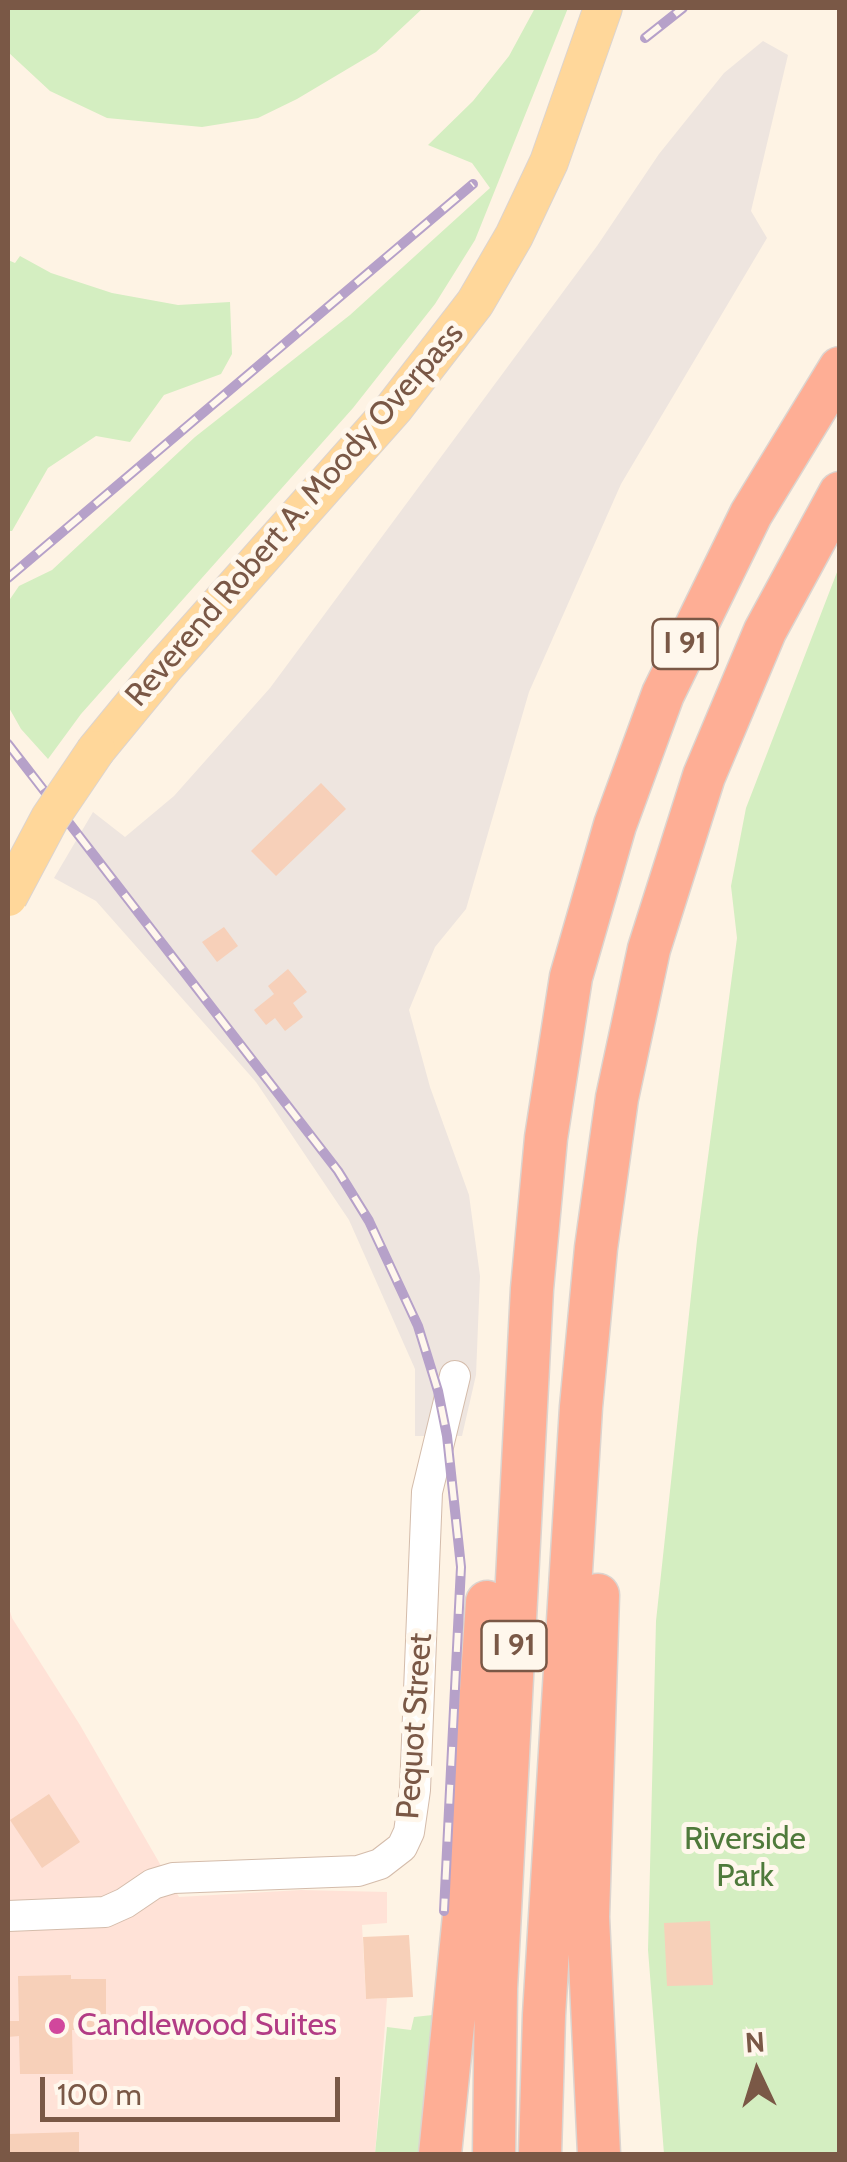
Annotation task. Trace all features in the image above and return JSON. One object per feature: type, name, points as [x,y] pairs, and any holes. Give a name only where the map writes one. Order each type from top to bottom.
[{"type":"highway","name":"I 91","points":[[494,2154],[501,1888],[532,1290],[546,1138],[561,1031],[580,942],[650,726],[686,642],[743,528],[840,368]]},
{"type":"highway","name":"I 91","points":[[540,2154],[580,1408],[596,1248],[617,1098],[631,1022],[665,892],[697,793],[730,708],[792,577],[840,493]]},
{"type":"highway","points":[[440,2154],[470,1856],[512,1248],[521,1203],[546,1138]]},
{"type":"highway","points":[[580,1408],[593,1473],[598,1539],[588,1940],[599,2154]]},
{"type":"highway","points":[[593,1829],[626,2154]]},
{"type":"main road","name":"Reverend Robert A. Moody Overpass","points":[[8,897],[50,818],[96,750],[165,666],[306,512],[405,395],[475,303],[514,236],[549,162],[603,8]]},
{"type":"street","name":"Pequot Street","points":[[8,1916],[105,1912],[126,1904],[153,1884],[173,1878],[358,1871],[380,1864],[402,1848],[410,1832],[415,1790],[427,1498],[456,1376]]},
{"type":"shaded area","points":[[763,41],[788,55],[751,211],[767,238],[621,484],[529,692],[466,909],[435,947],[409,1010],[430,1087],[469,1195],[480,1276],[476,1375],[462,1436],[415,1436],[415,1369],[349,1220],[256,1082],[96,901],[54,878],[93,812],[125,837],[174,796],[270,688],[597,246],[659,154],[724,73]]},
{"type":"shaded area","points":[[8,1605],[12,1618],[80,1725],[179,1897],[301,1890],[387,1892],[387,1923],[362,1925],[366,1999],[387,1998],[375,2154],[8,2154]]},
{"type":"green space","points":[[8,8],[423,8],[376,52],[297,99],[258,118],[202,127],[107,118],[50,91],[8,52]]},
{"type":"green space","points":[[535,8],[568,8],[475,240],[435,304],[353,408],[81,714],[48,759],[21,729],[8,706],[8,602],[19,586],[52,570],[195,437],[350,315],[490,188],[472,163],[428,145],[473,101],[509,56]]},
{"type":"green space","points":[[20,256],[51,273],[112,293],[178,305],[230,302],[232,354],[221,374],[164,395],[130,442],[96,436],[48,468],[12,531],[8,531],[8,260],[15,263]]},
{"type":"green space","name":"Riverside Park","points":[[839,567],[839,2154],[664,2154],[648,1950],[656,1621],[697,1240],[737,938],[731,886],[746,808]]},
{"type":"green space","points":[[442,2014],[428,2154],[375,2154],[387,2027],[411,2030],[414,2017]]},
{"type":"building","points":[[321,783],[346,809],[276,876],[251,851]]},
{"type":"building","points":[[224,927],[238,946],[217,962],[202,942]]},
{"type":"building","points":[[288,969],[307,992],[293,1003],[303,1017],[285,1031],[275,1018],[266,1025],[254,1010],[274,994],[268,986]]},
{"type":"building","points":[[49,1794],[80,1842],[42,1868],[10,1820]]},
{"type":"building","points":[[710,1921],[713,1985],[667,1986],[664,1923]]},
{"type":"building","points":[[409,1935],[413,1997],[366,1999],[363,1937]]},
{"type":"building","name":"Candlewood Suites","points":[[71,1975],[71,1979],[106,1979],[106,2030],[72,2030],[73,2074],[20,2074],[19,2036],[8,2037],[8,2021],[19,2021],[18,1976]]},
{"type":"building","points":[[79,2132],[79,2154],[8,2154],[8,2134]]},
{"type":"railway","points":[[645,38],[683,8]]},
{"type":"railway","points":[[8,578],[473,184]]},
{"type":"railway","points":[[8,744],[338,1171],[369,1221],[418,1326],[447,1436],[461,1567],[444,1911]]},
{"type":"place","name":"Candlewood Suites","points":[[57,2026]]}]
